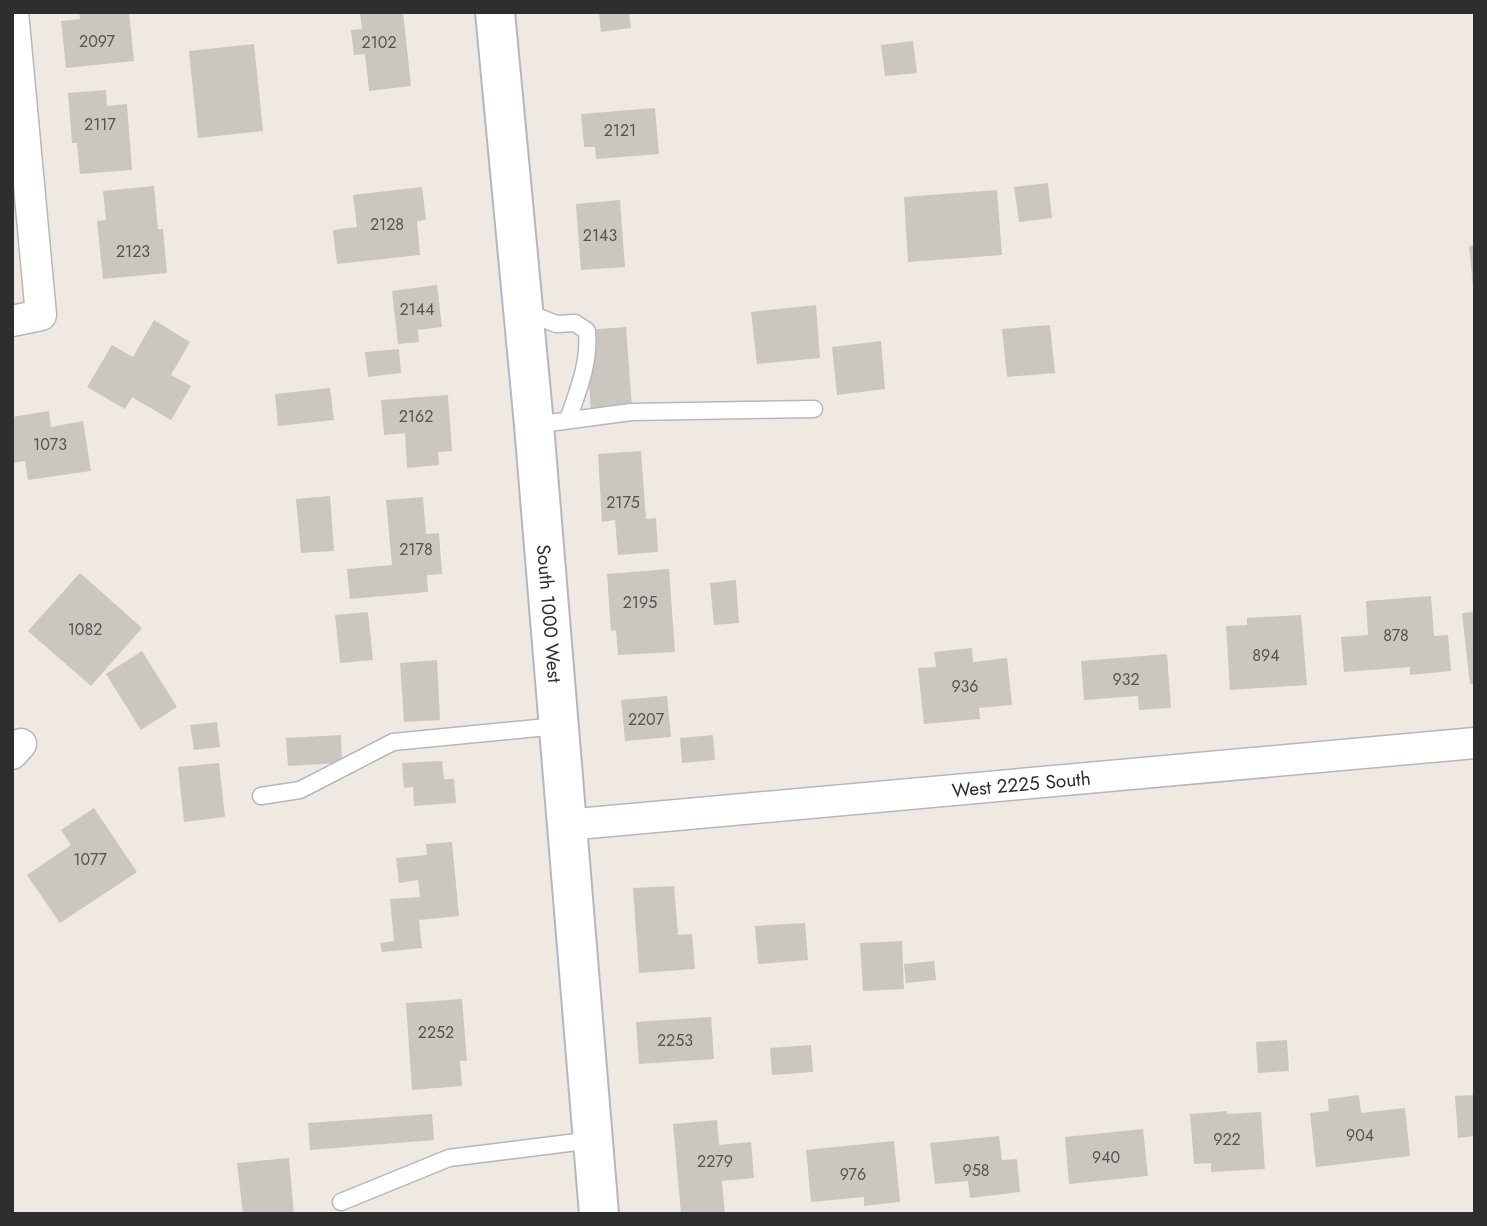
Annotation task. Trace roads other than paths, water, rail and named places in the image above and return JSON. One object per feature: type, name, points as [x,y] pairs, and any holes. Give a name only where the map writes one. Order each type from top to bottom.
[{"type":"main road","name":"South 1000 West","points":[[495,12],[522,310],[551,423],[558,726],[599,1214]]},
{"type":"street","points":[[12,321],[41,315],[13,12]]},
{"type":"street","name":"West 2225 South","points":[[566,825],[1475,743]]},
{"type":"lane","points":[[522,310],[556,324],[575,323],[587,331],[589,350],[586,369],[551,423]]},
{"type":"lane","points":[[551,423],[631,412],[814,409]]},
{"type":"lane","points":[[261,796],[300,790],[393,742],[558,726]]},
{"type":"lane","points":[[341,1202],[449,1158],[593,1140]]}]
